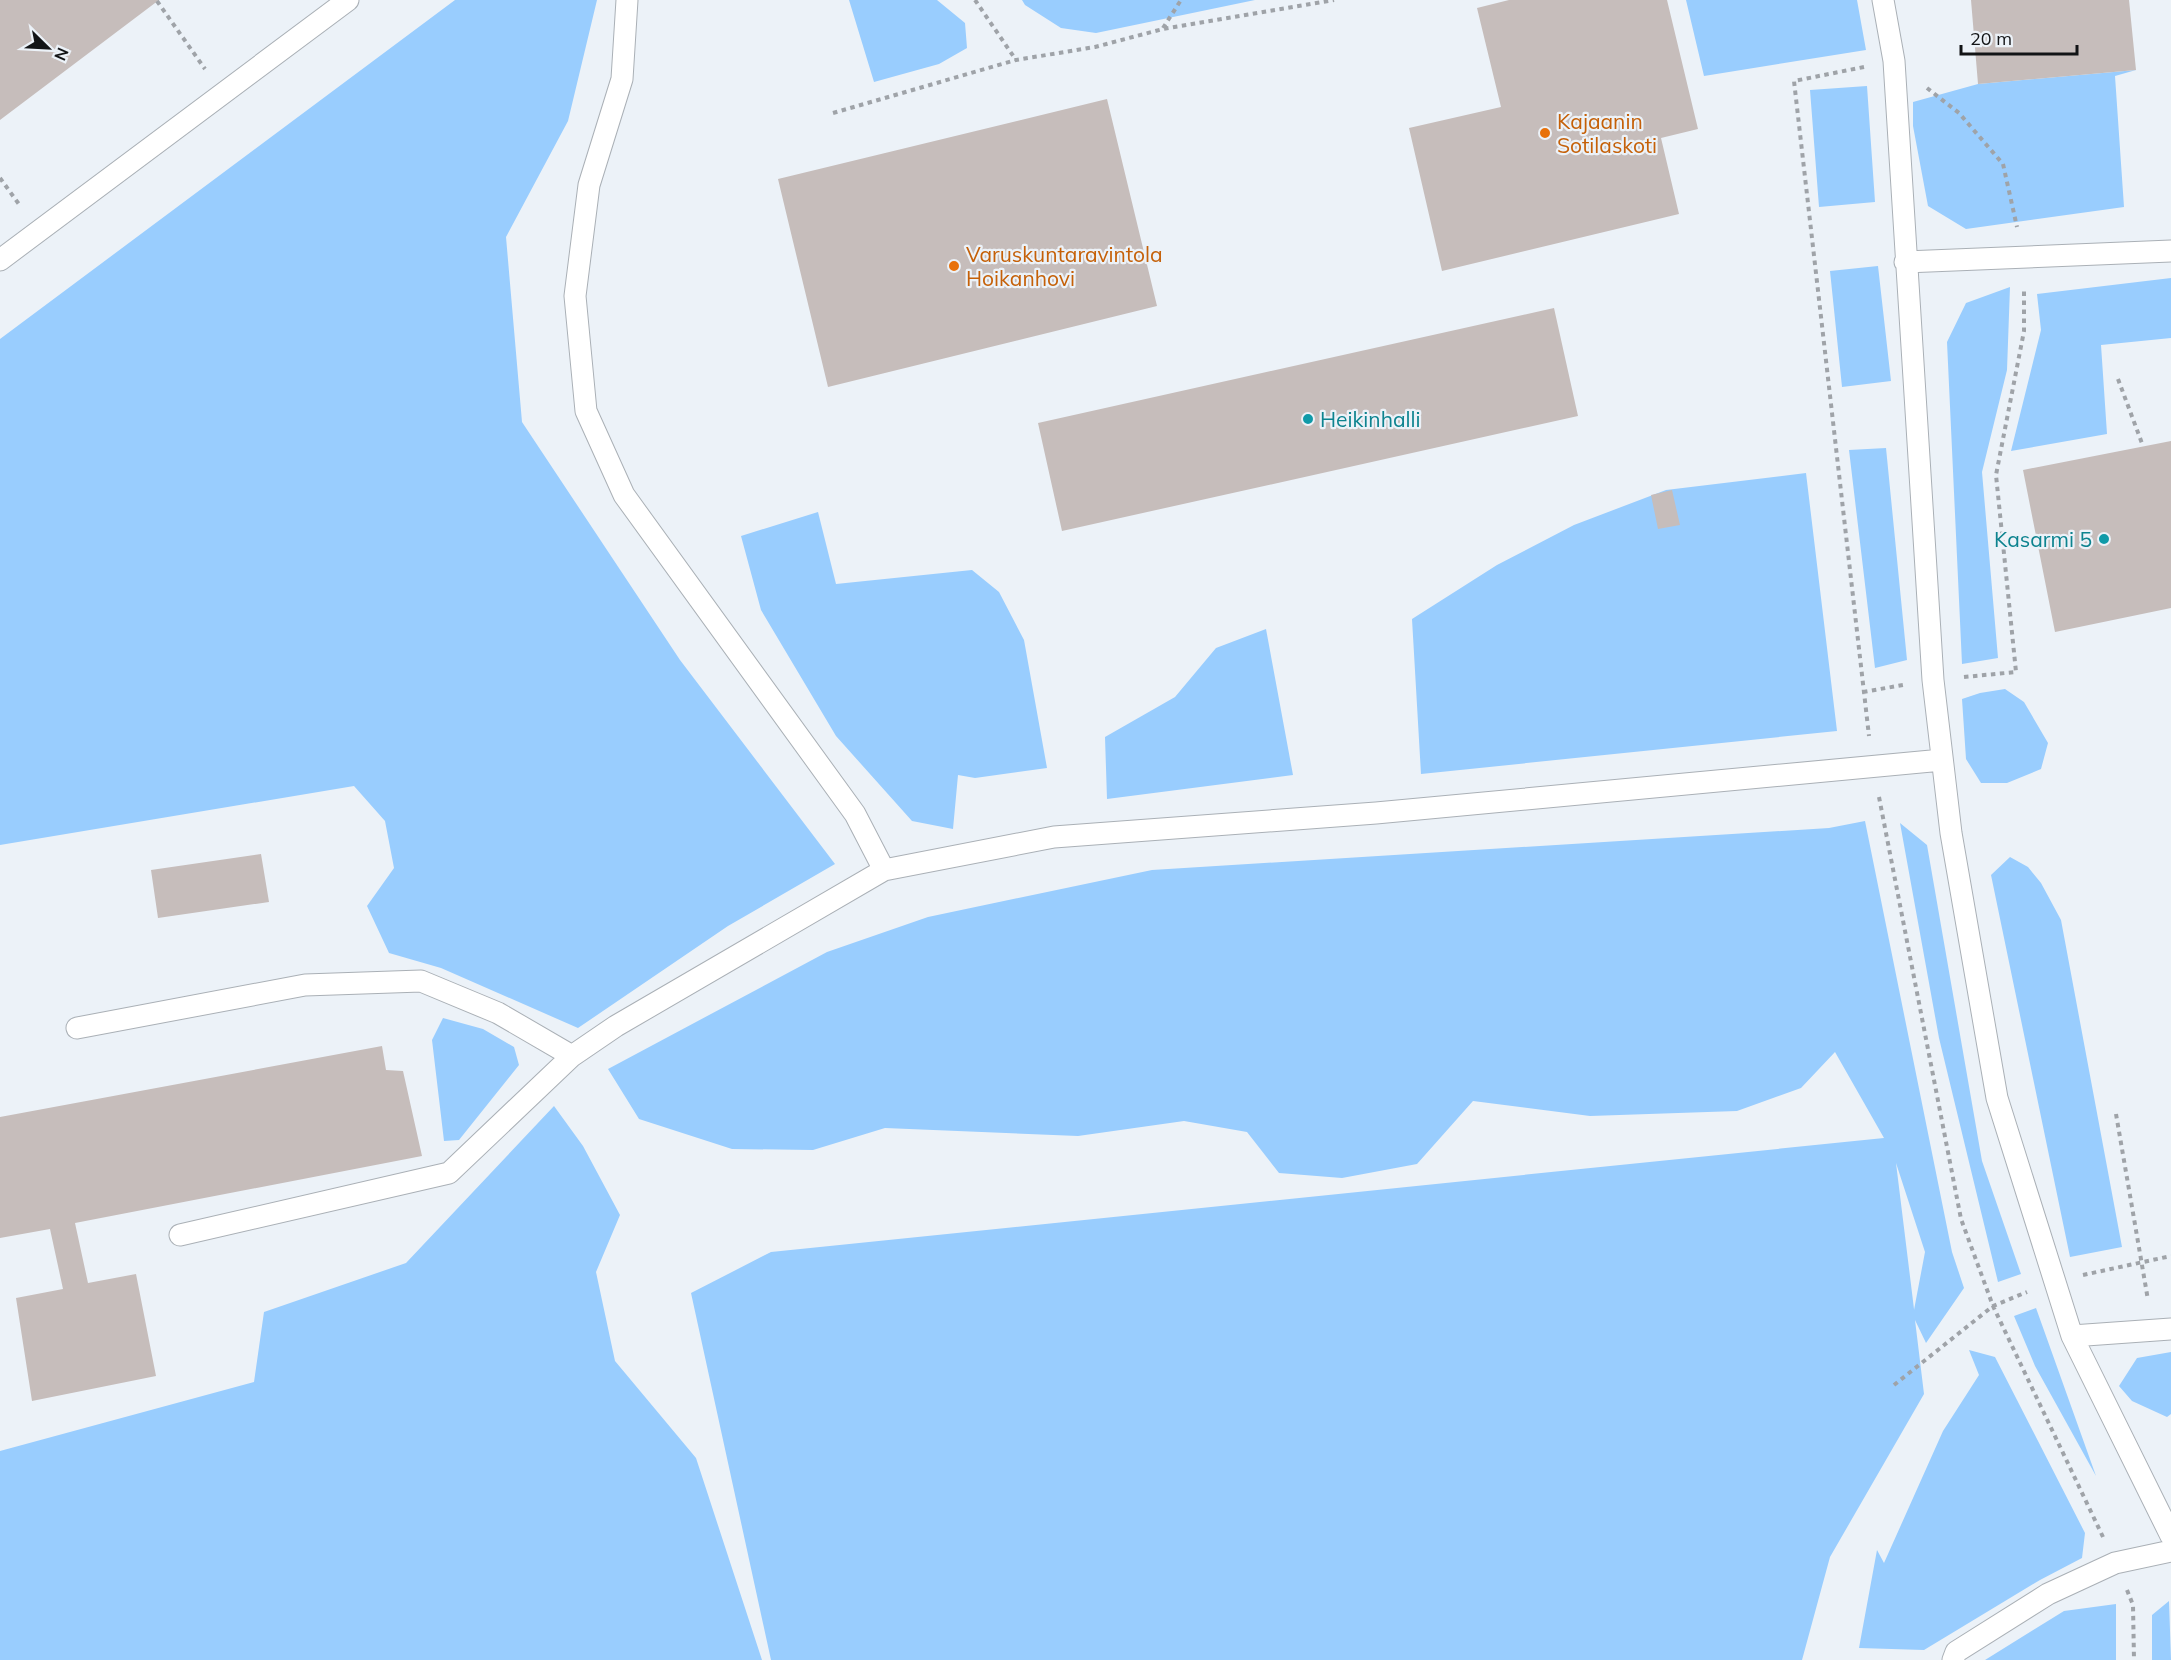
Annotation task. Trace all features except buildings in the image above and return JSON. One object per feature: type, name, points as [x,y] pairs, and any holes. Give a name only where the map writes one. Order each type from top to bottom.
[{"type":"lane","points":[[0,260],[348,0]]},
{"type":"lane","points":[[627,0],[622,79],[589,185],[575,296],[586,411],[624,495],[855,814],[884,870]]},
{"type":"lane","points":[[1884,0],[1894,61],[1933,680],[1951,833],[1997,1098],[2072,1336],[2171,1536]]},
{"type":"lane","points":[[1905,262],[2171,252]]},
{"type":"lane","points":[[180,1235],[449,1173],[572,1056],[616,1026],[884,870],[1054,837],[1376,813],[1942,760]]},
{"type":"lane","points":[[77,1028],[305,985],[421,981],[498,1013],[572,1056]]},
{"type":"lane","points":[[2072,1336],[2162,1329]]},
{"type":"lane","points":[[1953,1660],[1956,1652],[2048,1593],[2115,1563],[2171,1551]]},
{"type":"path","points":[[975,0],[1016,60]]},
{"type":"path","points":[[1163,29],[1181,0]]},
{"type":"path","points":[[833,113],[1016,60],[1095,47],[1163,29],[1334,0]]},
{"type":"path","points":[[158,1],[223,94]]},
{"type":"path","points":[[1863,692],[1933,680],[2016,672],[1996,475],[2024,331],[2024,257],[2003,164],[1959,113],[1894,61],[1794,81],[1863,692],[1873,767],[1961,1219],[1993,1306],[2133,1605],[2134,1660]]},
{"type":"path","points":[[2118,379],[2143,446]]},
{"type":"path","points":[[2116,1114],[2141,1262],[2162,1329]]},
{"type":"path","points":[[1893,1385],[1993,1306],[2055,1281],[2171,1256]]},
{"type":"shaded area","points":[[455,0],[597,0],[568,121],[506,237],[522,422],[680,660],[835,864],[728,926],[578,1028],[441,968],[389,953],[367,906],[394,868],[385,821],[354,786],[0,845],[0,339]]},
{"type":"shaded area","points":[[849,0],[937,0],[965,23],[967,48],[939,64],[874,82]]},
{"type":"shaded area","points":[[1022,0],[1255,0],[1096,33],[1061,28],[1025,5]]},
{"type":"shaded area","points":[[1686,0],[1857,0],[1866,50],[1704,76]]},
{"type":"shaded area","points":[[2136,70],[2115,76],[2124,207],[1966,229],[1928,206],[1913,126],[1913,102],[1978,84]]},
{"type":"shaded area","points":[[1867,86],[1875,202],[1819,207],[1810,90]]},
{"type":"shaded area","points":[[1878,266],[1891,381],[1842,387],[1830,271]]},
{"type":"shaded area","points":[[2171,278],[2171,338],[2101,345],[2107,434],[2011,451],[2041,330],[2037,294]]},
{"type":"shaded area","points":[[2010,287],[2007,370],[1982,472],[1998,658],[1962,664],[1947,342],[1966,303]]},
{"type":"shaded area","points":[[1886,448],[1907,660],[1875,668],[1849,450]]},
{"type":"shaded area","points":[[1806,473],[1837,731],[1421,774],[1412,619],[1497,565],[1574,525],[1666,490]]},
{"type":"shaded area","points":[[818,512],[836,584],[972,570],[999,592],[1024,640],[1047,768],[975,778],[958,775],[953,829],[912,821],[836,736],[761,610],[741,536]]},
{"type":"shaded area","points":[[1266,629],[1293,775],[1107,799],[1105,737],[1175,697],[1216,648]]},
{"type":"shaded area","points":[[2005,689],[2024,702],[2048,743],[2041,769],[2007,783],[1981,783],[1966,759],[1962,699]]},
{"type":"shaded area","points":[[1865,821],[1952,1252],[1964,1288],[1926,1343],[1915,1320],[1924,1394],[1830,1557],[1802,1660],[771,1660],[691,1293],[771,1252],[1884,1138],[1835,1052],[1801,1088],[1737,1111],[1590,1116],[1473,1101],[1417,1164],[1342,1178],[1279,1173],[1247,1132],[1184,1121],[1078,1136],[885,1128],[813,1150],[732,1149],[639,1119],[608,1069],[827,952],[928,917],[1152,870],[1829,828]],"holes":[[[1896,1163],[1925,1252],[1914,1310]]]},
{"type":"shaded area","points":[[1900,823],[1927,845],[1982,1161],[2021,1274],[1998,1282],[1939,1038]]},
{"type":"shaded area","points":[[2010,857],[2028,867],[2041,883],[2061,920],[2122,1247],[2070,1257],[1991,875]]},
{"type":"shaded area","points":[[443,1018],[483,1029],[514,1047],[519,1065],[459,1140],[444,1141],[432,1040]]},
{"type":"shaded area","points":[[554,1106],[583,1146],[620,1215],[596,1272],[615,1361],[696,1458],[762,1660],[0,1660],[0,1451],[254,1382],[264,1312],[406,1263]]},
{"type":"shaded area","points":[[2036,1308],[2096,1476],[2035,1366],[2014,1316]]},
{"type":"shaded area","points":[[1969,1350],[1995,1357],[2085,1533],[2082,1558],[2040,1580],[1924,1650],[1859,1648],[1877,1550],[1884,1563],[1943,1431],[1979,1375]]},
{"type":"shaded area","points":[[2171,1352],[2171,1414],[2167,1417],[2132,1401],[2119,1386],[2137,1358]]},
{"type":"shaded area","points":[[2169,1601],[2171,1660],[2152,1660],[2152,1615]]},
{"type":"shaded area","points":[[2116,1604],[2116,1660],[1985,1660],[2064,1611]]},
{"type":"place","name":"Kajaanin Sotilaskoti","points":[[1545,133]]},
{"type":"place","name":"Varuskuntaravintola Hoikanhovi","points":[[954,266]]},
{"type":"place","name":"Heikinhalli","points":[[1308,419]]},
{"type":"place","name":"Kasarmi 5","points":[[2104,539]]}]
